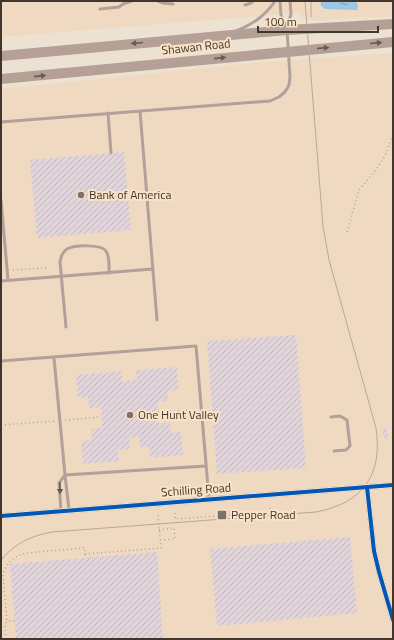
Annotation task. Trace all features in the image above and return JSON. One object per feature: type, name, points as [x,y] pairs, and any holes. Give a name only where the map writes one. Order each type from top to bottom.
[{"type":"main road","name":"Shawan Road","points":[[1,56],[287,30],[393,24]]},
{"type":"main road","name":"Shawan Road","points":[[1,79],[393,42]]},
{"type":"street","name":"Schilling Road","points":[[1,516],[393,485]]},
{"type":"street","points":[[367,487],[374,551],[393,620]]},
{"type":"lane","points":[[100,9],[113,9],[132,1]]},
{"type":"lane","points":[[158,1],[173,4]]},
{"type":"lane","points":[[245,5],[251,4],[253,1]]},
{"type":"lane","points":[[222,36],[254,22],[262,16],[275,1]]},
{"type":"lane","points":[[1,122],[270,101],[279,97],[285,92],[289,85],[290,77],[287,30],[281,15],[280,1]]},
{"type":"lane","points":[[287,30],[291,14],[290,1]]},
{"type":"lane","points":[[140,111],[157,320]]},
{"type":"lane","points":[[108,113],[111,153]]},
{"type":"lane","points":[[1,200],[8,280]]},
{"type":"lane","points":[[66,327],[61,276],[61,255],[66,250],[71,248],[97,246],[106,252],[109,260],[109,273]]},
{"type":"lane","points":[[1,281],[153,269]]},
{"type":"lane","points":[[1,361],[196,346],[209,499]]},
{"type":"lane","points":[[54,358],[68,510]]},
{"type":"lane","points":[[331,417],[340,416],[347,420],[350,446],[346,450],[334,451]]},
{"type":"lane","points":[[61,511],[59,483],[65,475],[206,466]]},
{"type":"path","points":[[347,232],[359,190],[385,156],[393,134]]},
{"type":"path","points":[[7,271],[46,268]]},
{"type":"path","points":[[158,412],[190,410]]},
{"type":"path","points":[[1,425],[101,417]]},
{"type":"path","points":[[175,513],[175,519],[270,512],[270,505]]},
{"type":"path","points":[[85,554],[161,548],[158,514]]},
{"type":"path","points":[[159,530],[174,528],[175,539],[160,540]]},
{"type":"path","points":[[6,639],[5,624],[7,621],[3,575],[4,570],[10,561],[20,554],[85,548],[85,558]]},
{"type":"path","points":[[7,621],[14,621]]},
{"type":"shaded area","points":[[1,1],[393,1],[393,17],[361,17],[317,21],[300,17],[297,13],[1,37]]},
{"type":"shaded area","points":[[393,53],[393,639],[1,639],[1,89],[272,61]]},
{"type":"water","points":[[321,1],[356,1],[358,6],[357,10],[325,9],[321,6]]},
{"type":"building","name":"Bank of America","points":[[124,152],[131,230],[37,238],[30,160]]},
{"type":"building","points":[[296,335],[306,468],[217,474],[207,341]]},
{"type":"building","name":"One Hunt Valley","points":[[177,367],[178,390],[168,391],[168,401],[157,402],[159,423],[170,422],[171,433],[181,432],[183,455],[150,458],[149,447],[140,447],[139,437],[129,438],[130,449],[118,450],[119,461],[83,464],[81,441],[92,440],[91,429],[102,428],[101,407],[89,408],[88,397],[78,398],[76,375],[122,371],[122,381],[137,380],[136,370]]},
{"type":"building","points":[[386,427],[389,439],[385,440],[382,428]]},
{"type":"building","points":[[231,511],[232,514],[224,514],[224,512]]},
{"type":"building","points":[[350,537],[357,613],[217,626],[210,549]]},
{"type":"building","points":[[157,552],[163,639],[16,639],[10,564]]},
{"type":"tram line","points":[[1,560],[12,549],[24,541],[52,532],[316,512],[332,508],[346,502],[357,494],[366,484],[372,473],[376,460],[376,428],[329,260],[323,226],[305,1]]},
{"type":"tram line","points":[[311,1],[311,17]]},
{"type":"cycle path","points":[[1,516],[393,485]]},
{"type":"cycle path","points":[[367,487],[374,551],[393,620]]},
{"type":"place","name":"Bank of America","points":[[81,195]]},
{"type":"place","name":"One Hunt Valley","points":[[130,415]]},
{"type":"place","name":"Pepper Road","points":[[222,515]]}]
